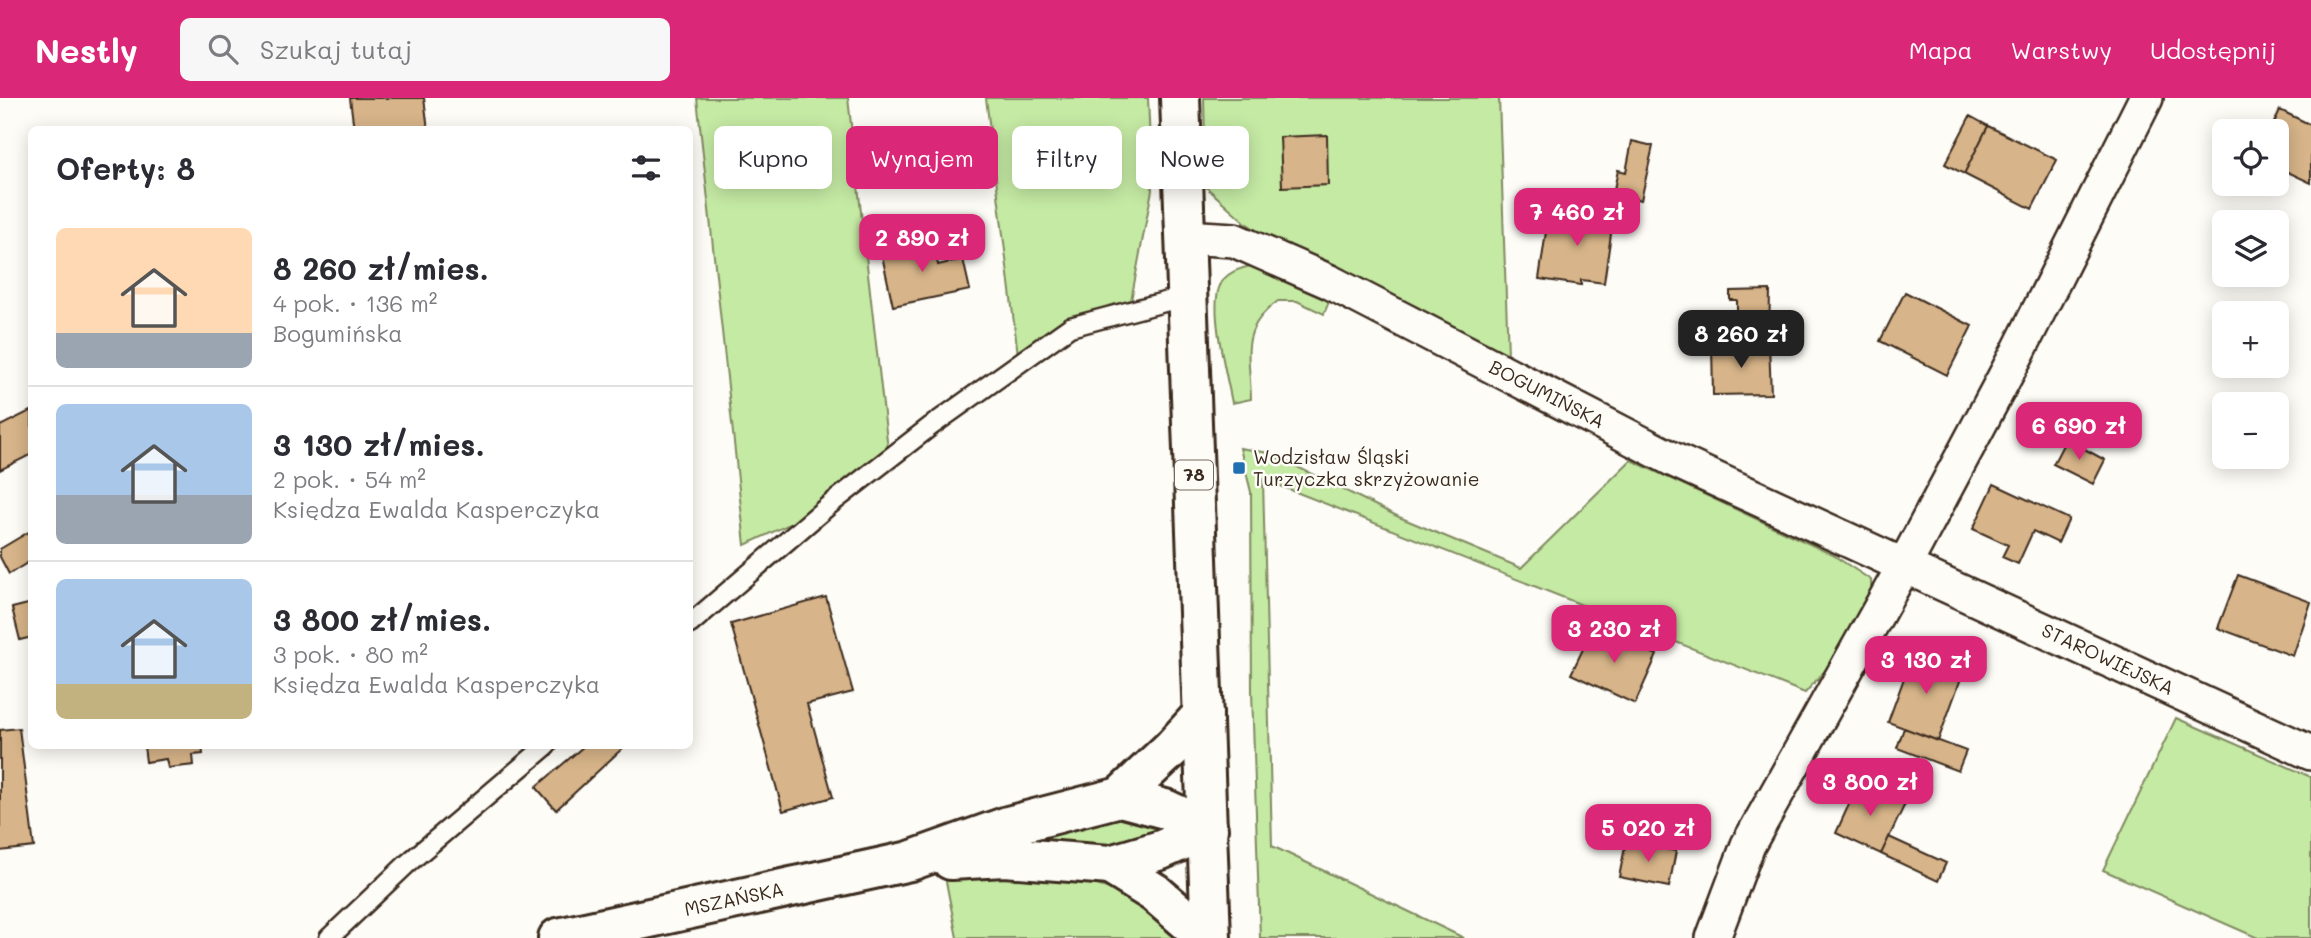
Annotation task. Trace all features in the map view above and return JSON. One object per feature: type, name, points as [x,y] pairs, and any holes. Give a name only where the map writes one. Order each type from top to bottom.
[{"type":"street","name":"78","points":[[1180,98],[1208,829],[1209,938]]},
{"type":"street","points":[[1713,938],[1748,845],[1904,566],[2018,352],[2146,98]]},
{"type":"street","name":"BOGUMIŃSKA","points":[[1185,236],[1234,240],[1330,282],[1660,453],[1904,566]]},
{"type":"street","name":"STAROWIEJSKA","points":[[1904,566],[2311,753]]},
{"type":"street","points":[[1120,797],[1172,748],[1203,714]]},
{"type":"street","points":[[1120,797],[1165,809],[1208,829]]},
{"type":"street","name":"MSZAŃSKA","points":[[558,938],[910,860],[1008,826],[1120,797]]},
{"type":"street","points":[[1111,865],[1160,850],[1208,829]]},
{"type":"street","name":"MSZAŃSKA","points":[[910,860],[1004,857],[1111,865]]},
{"type":"street","points":[[1111,865],[1155,893],[1209,938]]},
{"type":"lane","points":[[693,621],[828,506],[931,426],[1070,327],[1187,296]]},
{"type":"lane","points":[[329,938],[407,864],[542,749]]},
{"type":"green space","points":[[697,98],[848,98],[851,126],[846,126],[846,189],[858,189],[889,458],[828,506],[745,545]]},
{"type":"green space","points":[[986,98],[1148,98],[1149,126],[1136,126],[1136,189],[1152,190],[1129,311],[1070,327],[1019,363],[997,189],[998,126],[989,126]]},
{"type":"green space","points":[[1204,98],[1499,98],[1508,355],[1330,282],[1246,223],[1208,189],[1249,189],[1249,126],[1205,126]]},
{"type":"green space","points":[[1255,265],[1330,299],[1324,314],[1297,301],[1278,301],[1265,312],[1257,322],[1249,344],[1251,399],[1232,403],[1220,345],[1217,299],[1221,283],[1229,274]]},
{"type":"green space","points":[[1240,448],[1269,453],[1399,517],[1521,568],[1631,460],[1833,555],[1871,580],[1872,618],[1805,693],[1263,479],[1272,846],[1464,938],[1260,938],[1252,691],[1251,492]]},
{"type":"green space","points":[[2176,718],[2311,777],[2311,938],[2258,938],[2103,870]]},
{"type":"green space","points":[[1103,813],[1174,829],[1128,845],[1051,844],[1045,836]]},
{"type":"green space","points":[[1004,857],[1130,895],[1178,938],[957,938],[942,861]]},
{"type":"building","points":[[350,98],[424,98],[428,126],[354,126]]},
{"type":"building","points":[[2280,110],[2311,125],[2311,183],[2289,173],[2289,119],[2276,119]]},
{"type":"building","points":[[1970,116],[1988,126],[1964,174],[1945,164]]},
{"type":"building","points":[[1988,126],[2057,160],[2032,209],[1964,174]]},
{"type":"building","points":[[1327,135],[1328,185],[1282,187],[1280,137]]},
{"type":"building","points":[[1632,141],[1653,146],[1641,200],[1613,194],[1618,170],[1626,172]]},
{"type":"building","points":[[1575,208],[1614,213],[1604,283],[1581,280],[1581,285],[1539,279],[1548,218],[1572,222]]},
{"type":"building","points":[[933,240],[938,265],[963,259],[970,290],[893,306],[881,251]]},
{"type":"building","points":[[1770,290],[1769,344],[1737,345],[1737,300],[1730,300],[1730,291]]},
{"type":"building","points":[[1905,292],[1972,326],[1947,375],[1880,341]]},
{"type":"building","points":[[1769,344],[1771,394],[1713,395],[1712,345]]},
{"type":"building","points":[[28,412],[28,456],[0,470],[0,426]]},
{"type":"building","points":[[2066,439],[2105,460],[2093,484],[2053,464]]},
{"type":"building","points":[[1994,484],[2069,519],[2058,543],[2033,531],[2018,564],[2002,557],[2008,545],[1973,529]]},
{"type":"building","points":[[28,532],[28,562],[9,574],[0,557],[0,549]]},
{"type":"building","points":[[2238,575],[2311,602],[2293,656],[2218,628]]},
{"type":"building","points":[[826,597],[853,692],[807,704],[833,797],[783,811],[731,624]]},
{"type":"building","points":[[28,604],[28,638],[20,640],[12,608]]},
{"type":"building","points":[[1594,626],[1657,655],[1635,704],[1571,674]]},
{"type":"building","points":[[1914,651],[1964,670],[1938,741],[1888,722]]},
{"type":"building","points":[[19,728],[34,847],[0,851],[0,730]]},
{"type":"building","points":[[1904,728],[1966,751],[1958,771],[1897,748]]},
{"type":"building","points":[[144,749],[202,749],[203,754],[193,755],[194,765],[168,768],[166,759],[146,762]]},
{"type":"building","points":[[580,749],[622,749],[556,810],[536,787]]},
{"type":"building","points":[[1859,782],[1905,804],[1881,854],[1836,833]]},
{"type":"building","points":[[1889,837],[1946,863],[1938,881],[1881,854]]},
{"type":"building","points":[[1626,842],[1676,851],[1669,887],[1619,877]]},
{"type":"place","name":"Wodzisław Śląski Turzyczka skrzyżowanie","points":[[1239,468]]}]
